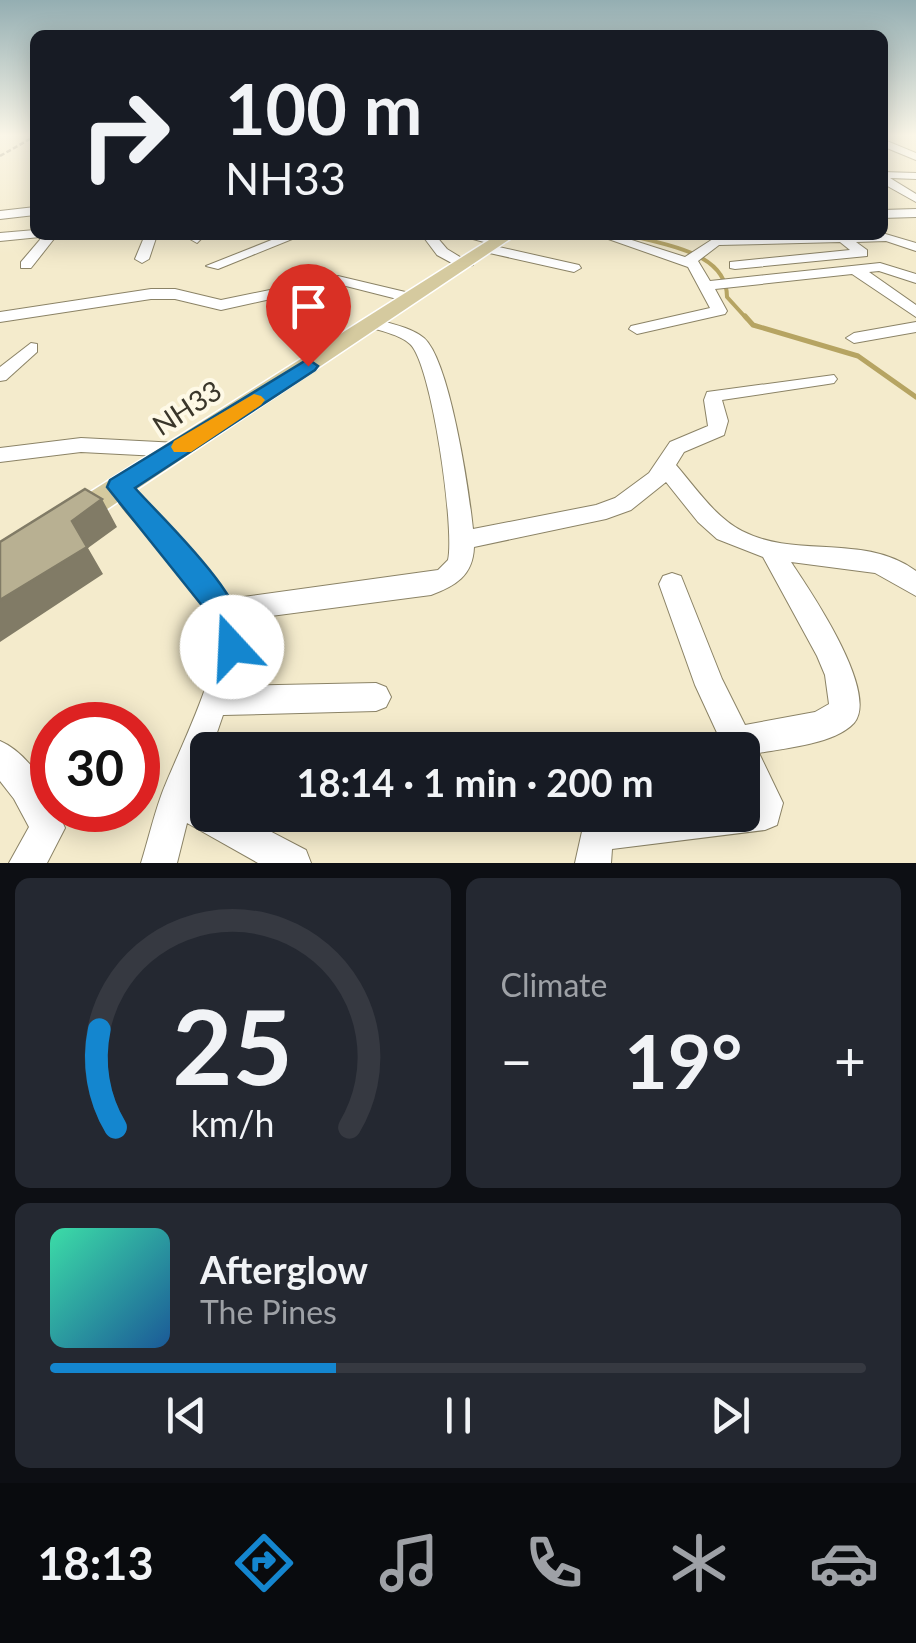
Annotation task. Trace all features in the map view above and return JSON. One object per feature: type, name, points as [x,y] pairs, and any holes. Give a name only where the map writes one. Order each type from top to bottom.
[{"type":"main road","name":"NH33","points":[[60,526],[499,242]]},
{"type":"street","points":[[888,176],[916,176]]},
{"type":"street","points":[[888,180],[916,200]]},
{"type":"street","points":[[0,215],[30,212]]},
{"type":"street","points":[[888,214],[916,213]]},
{"type":"street","points":[[0,237],[30,230]]},
{"type":"street","points":[[888,237],[916,235]]},
{"type":"street","points":[[888,239],[916,247]]},
{"type":"street","points":[[26,265],[47,240]]},
{"type":"street","points":[[142,258],[148,240]]},
{"type":"street","points":[[213,266],[283,240]]},
{"type":"street","points":[[432,240],[442,252],[466,264]]},
{"type":"street","points":[[623,240],[693,258],[698,268],[720,284],[885,267],[916,279]]},
{"type":"street","points":[[693,258],[707,240]]},
{"type":"street","points":[[732,240],[756,240]]},
{"type":"street","points":[[736,265],[862,253],[845,240]]},
{"type":"street","points":[[744,241],[777,278]]},
{"type":"street","points":[[499,242],[574,268]]},
{"type":"street","points":[[854,269],[916,312]]},
{"type":"street","points":[[0,317],[151,294],[176,294],[221,305],[330,280],[413,298]]},
{"type":"street","points":[[637,328],[718,311],[720,284]]},
{"type":"street","points":[[223,611],[431,584],[454,574],[464,540],[427,354],[416,340],[372,323]]},
{"type":"street","points":[[854,338],[916,328]]},
{"type":"street","points":[[0,376],[17,356]]},
{"type":"street","points":[[464,540],[598,513],[639,495],[682,443],[717,430],[720,423],[714,396],[828,379]]},
{"type":"street","points":[[0,455],[81,445],[178,450]]},
{"type":"street","points":[[665,466],[717,527],[733,538],[771,550],[867,562],[898,571],[916,585]]},
{"type":"street","points":[[119,487],[223,611],[231,631],[232,647],[176,799],[159,863]]},
{"type":"street","points":[[760,743],[820,726],[844,712],[846,700],[836,667],[771,550]]},
{"type":"street","points":[[672,584],[733,732]]},
{"type":"street","points":[[214,701],[376,697]]},
{"type":"street","points":[[0,757],[26,787],[48,828],[27,863]]},
{"type":"street","points":[[760,791],[766,803],[765,812],[760,813]]},
{"type":"street","points":[[176,799],[292,863]]},
{"type":"street","points":[[593,863],[596,839],[610,832]]},
{"type":"building","points":[[85,489],[102,499],[72,521],[87,547],[0,600],[0,542]]},
{"type":"waterway","points":[[649,240],[706,261],[717,270],[727,297],[747,319]]},
{"type":"waterway","points":[[745,316],[753,325],[858,356],[916,397]]},
{"type":"slow traffic","points":[[183,447],[254,400]]},
{"type":"route","points":[[232,647],[227,618],[218,604],[119,487],[308,366]]}]
